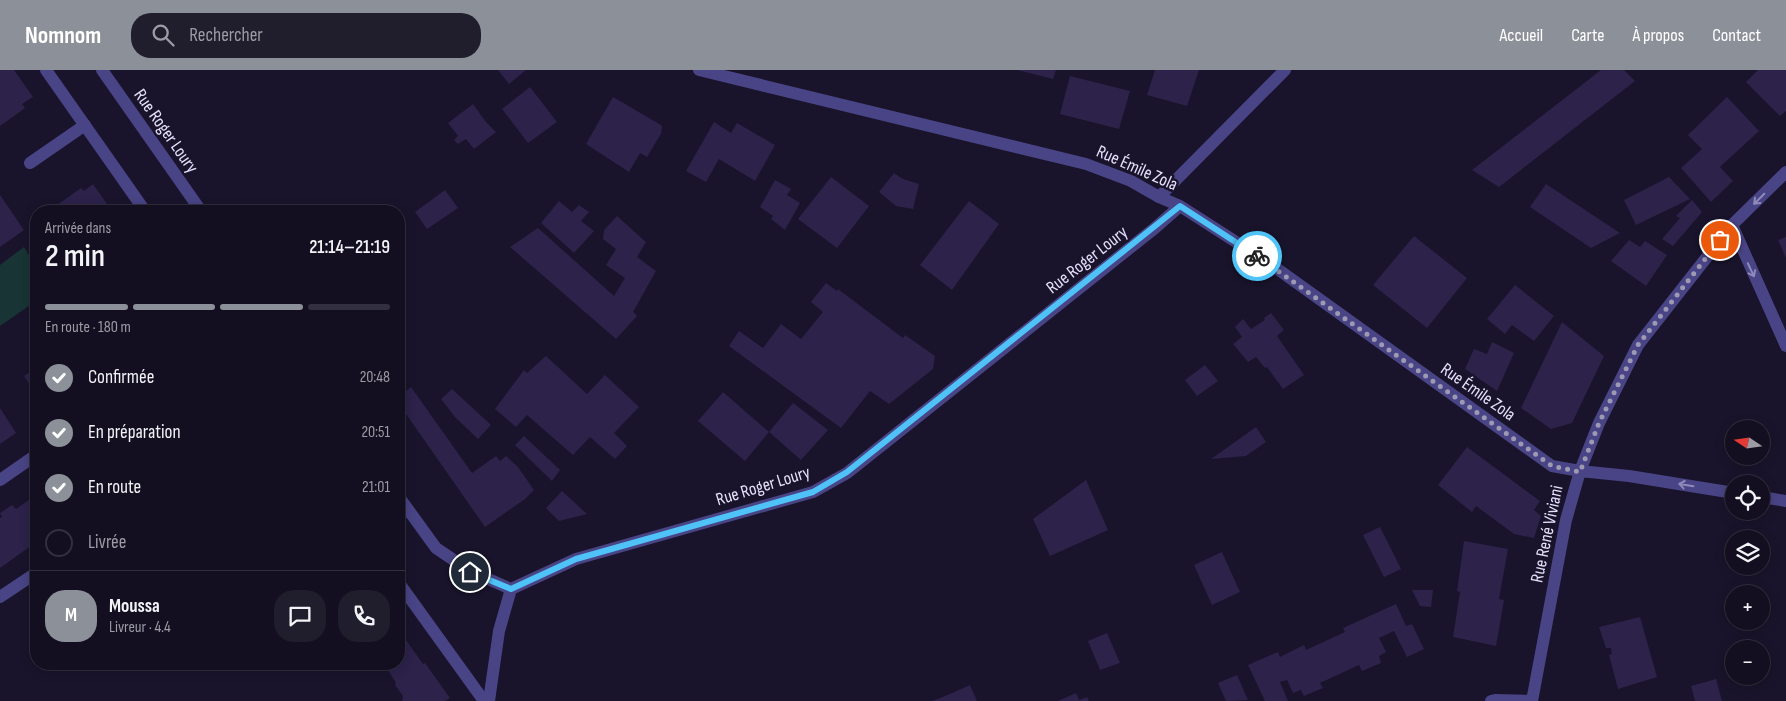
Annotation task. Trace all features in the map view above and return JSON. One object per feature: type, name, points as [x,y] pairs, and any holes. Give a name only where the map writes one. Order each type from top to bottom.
[{"type":"street","points":[[46,70],[141,205]]},
{"type":"street","name":"Rue Roger Loury","points":[[102,70],[197,205]]},
{"type":"street","name":"Rue Émile Zola","points":[[699,70],[1086,164],[1131,181],[1159,197],[1180,206],[1272,265],[1552,466],[1580,472],[1629,476],[1725,491]]},
{"type":"street","points":[[1159,197],[1285,70]]},
{"type":"street","points":[[30,163],[85,125]]},
{"type":"street","name":"Rue René Viviani","points":[[1532,701],[1566,520],[1580,472],[1599,423],[1638,345],[1732,225],[1786,172]]},
{"type":"street","name":"Rue Roger Loury","points":[[511,589],[576,559],[813,492],[847,472],[1180,206]]},
{"type":"street","points":[[1732,225],[1786,346]]},
{"type":"street","points":[[0,480],[30,459]]},
{"type":"street","points":[[1770,498],[1786,501]]},
{"type":"street","points":[[405,515],[436,548],[470,572],[511,589],[500,631],[489,701]]},
{"type":"street","points":[[0,597],[30,577]]},
{"type":"street","points":[[405,591],[484,701]]},
{"type":"street","points":[[1491,701],[1532,701]]},
{"type":"green space","points":[[24,247],[30,257],[30,305],[0,326],[0,265]]},
{"type":"building","points":[[0,70],[14,70],[33,97],[22,104],[25,108],[0,126]]},
{"type":"building","points":[[498,70],[526,70],[509,84]]},
{"type":"building","points":[[1017,70],[1056,70],[1053,79]]},
{"type":"building","points":[[1155,70],[1199,70],[1187,106],[1147,95]]},
{"type":"building","points":[[1601,70],[1624,70],[1635,81],[1499,187],[1472,170]]},
{"type":"building","points":[[1758,70],[1786,70],[1786,111],[1780,116],[1746,82]]},
{"type":"building","points":[[1070,76],[1130,91],[1119,129],[1060,114]]},
{"type":"building","points":[[530,87],[557,122],[528,143],[502,109]]},
{"type":"building","points":[[613,97],[662,127],[661,134],[647,157],[640,153],[629,172],[586,144]]},
{"type":"building","points":[[1727,97],[1759,131],[1720,167],[1733,181],[1711,202],[1681,168],[1702,149],[1688,135]]},
{"type":"building","points":[[473,104],[496,132],[474,149],[466,139],[458,144],[454,140],[458,136],[448,123]]},
{"type":"building","points":[[714,122],[731,133],[737,123],[775,145],[755,181],[719,159],[706,182],[686,171]]},
{"type":"building","points":[[894,173],[903,179],[919,184],[913,209],[896,206],[879,192]]},
{"type":"building","points":[[831,177],[869,206],[837,248],[798,219]]},
{"type":"building","points":[[1669,177],[1690,199],[1636,225],[1624,200]]},
{"type":"building","points":[[775,180],[791,189],[787,195],[800,203],[785,230],[771,219],[773,216],[760,207]]},
{"type":"building","points":[[93,184],[108,205],[57,205],[81,188],[84,191]]},
{"type":"building","points":[[1546,184],[1620,233],[1591,248],[1530,207]]},
{"type":"building","points":[[445,190],[458,208],[427,229],[415,212]]},
{"type":"building","points":[[0,195],[24,230],[0,247]]},
{"type":"building","points":[[1692,200],[1702,212],[1673,246],[1662,239],[1680,218],[1676,216]]},
{"type":"building","points":[[559,201],[572,212],[579,205],[589,212],[581,221],[594,231],[574,253],[541,223]]},
{"type":"building","points":[[969,201],[999,224],[952,290],[920,265]]},
{"type":"building","points":[[617,216],[646,242],[637,257],[656,271],[633,312],[637,316],[616,339],[510,247],[538,228],[614,296],[625,278],[606,265],[616,249],[603,239],[604,230]]},
{"type":"building","points":[[1414,236],[1467,278],[1427,328],[1373,285]]},
{"type":"building","points":[[1786,237],[1786,258],[1778,240]]},
{"type":"building","points":[[1629,240],[1640,247],[1645,241],[1667,255],[1646,286],[1611,261]]},
{"type":"building","points":[[826,283],[837,291],[838,289],[903,338],[905,335],[935,356],[933,369],[889,404],[870,391],[841,428],[729,346],[739,331],[763,348],[781,324],[801,339],[823,312],[811,302]]},
{"type":"building","points":[[1515,285],[1554,316],[1534,341],[1512,325],[1505,334],[1487,319]]},
{"type":"building","points":[[1271,313],[1284,330],[1277,336],[1304,375],[1283,389],[1267,367],[1265,368],[1256,357],[1248,362],[1233,344],[1242,337],[1235,327],[1243,319],[1251,329],[1265,320],[1264,318]]},
{"type":"building","points":[[1562,322],[1604,356],[1572,423],[1551,429],[1521,408]]},
{"type":"building","points":[[1492,342],[1514,353],[1497,391],[1465,369],[1474,349],[1487,354]]},
{"type":"building","points":[[546,356],[587,394],[605,375],[639,407],[614,433],[627,446],[615,459],[590,437],[573,455],[527,415],[516,427],[495,409],[524,370],[527,373]]},
{"type":"building","points":[[1205,365],[1218,381],[1197,396],[1185,380]]},
{"type":"building","points":[[30,372],[30,385],[24,376]]},
{"type":"building","points":[[411,387],[472,473],[496,456],[500,461],[506,456],[518,467],[534,490],[525,499],[485,527],[405,413],[405,392]]},
{"type":"building","points":[[452,389],[491,425],[478,439],[455,417],[441,399]]},
{"type":"building","points":[[723,392],[769,432],[745,461],[698,421]]},
{"type":"building","points":[[793,403],[828,430],[801,460],[769,432]]},
{"type":"building","points":[[0,408],[16,433],[0,444]]},
{"type":"building","points":[[1256,427],[1266,442],[1246,456],[1211,459]]},
{"type":"building","points":[[524,436],[560,470],[552,481],[515,445]]},
{"type":"building","points":[[1467,447],[1540,501],[1534,510],[1541,516],[1534,538],[1514,534],[1476,506],[1472,512],[1438,485]]},
{"type":"building","points":[[1086,480],[1108,530],[1050,556],[1033,519]]},
{"type":"building","points":[[562,491],[587,514],[559,521],[546,508]]},
{"type":"building","points":[[30,499],[30,547],[0,568],[0,518],[2,517],[0,513],[12,505],[16,509]]},
{"type":"building","points":[[1380,527],[1401,569],[1384,577],[1363,535]]},
{"type":"building","points":[[1464,541],[1508,549],[1499,599],[1504,600],[1496,646],[1453,637],[1460,592],[1457,591]]},
{"type":"building","points":[[1222,552],[1240,592],[1212,605],[1194,565]]},
{"type":"building","points":[[1412,590],[1433,590],[1431,607],[1420,606]]},
{"type":"building","points":[[1396,604],[1406,626],[1412,624],[1424,649],[1407,657],[1394,631],[1379,638],[1386,652],[1379,656],[1381,663],[1362,671],[1359,665],[1320,683],[1323,688],[1304,696],[1301,690],[1293,693],[1287,680],[1280,682],[1288,701],[1265,701],[1248,665],[1278,652],[1280,657],[1304,645],[1306,650],[1345,632],[1343,628]]},
{"type":"building","points":[[1640,617],[1657,677],[1618,689],[1609,655],[1612,654],[1611,648],[1606,648],[1599,627]]},
{"type":"building","points":[[1107,633],[1120,663],[1100,670],[1088,641]]},
{"type":"building","points":[[405,638],[450,698],[445,701],[402,701],[403,696],[395,685],[396,683],[388,670],[405,670]]},
{"type":"building","points":[[1237,675],[1248,700],[1226,701],[1218,683]]},
{"type":"building","points":[[1716,679],[1722,701],[1695,701],[1691,686]]},
{"type":"building","points":[[970,685],[977,701],[932,701],[950,694]]},
{"type":"building","points":[[1076,693],[1079,700],[1087,697],[1089,701],[1058,701]]},
{"type":"way so far","points":[[1257,256],[1552,466],[1580,472],[1599,423],[1638,345],[1720,240]]},
{"type":"route","points":[[470,572],[511,589],[576,559],[813,492],[847,472],[1155,228],[1180,206],[1257,256]]}]
